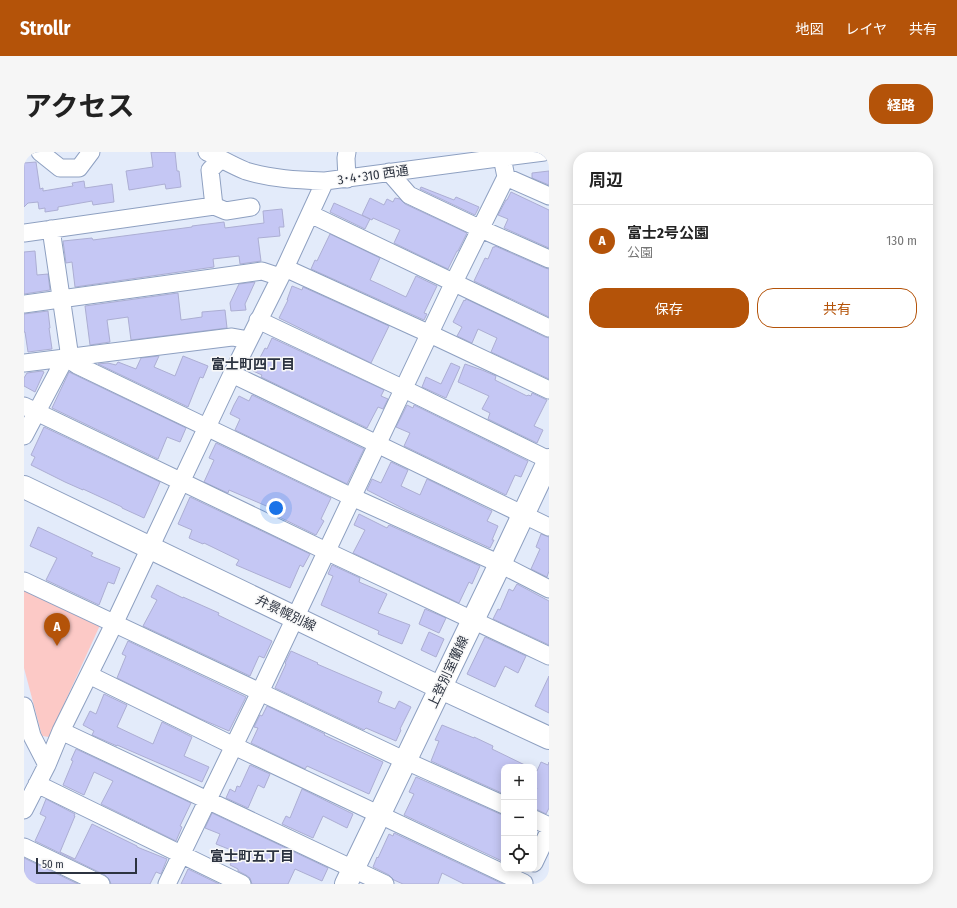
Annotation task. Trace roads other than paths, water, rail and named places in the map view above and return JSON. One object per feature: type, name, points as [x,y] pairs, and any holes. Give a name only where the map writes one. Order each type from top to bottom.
[{"type":"main road","name":"上登別室蘭線","points":[[350,876],[549,460]]},
{"type":"main road","name":"弁景幌別線","points":[[24,487],[441,688],[549,738]]},
{"type":"street","points":[[40,152],[60,168],[78,168],[91,152]]},
{"type":"street","points":[[347,152],[347,179]]},
{"type":"street","name":"3･4･310 西通","points":[[214,155],[246,170],[269,176],[296,180],[325,181],[347,179],[501,155],[544,152]]},
{"type":"street","points":[[214,155],[210,170],[214,206]]},
{"type":"street","points":[[167,884],[260,692],[454,282],[506,177],[501,155]]},
{"type":"street","points":[[389,172],[410,195],[549,259]]},
{"type":"street","points":[[506,177],[549,196]]},
{"type":"street","points":[[24,810],[47,765],[61,731],[114,624],[325,181]]},
{"type":"street","points":[[24,233],[214,206],[226,211],[251,207]]},
{"type":"street","points":[[310,214],[549,328]]},
{"type":"street","points":[[24,436],[30,409],[69,351],[51,229]]},
{"type":"street","points":[[24,304],[262,270],[282,272],[430,334],[549,390]]},
{"type":"street","points":[[258,320],[549,460]]},
{"type":"street","points":[[24,363],[232,336],[249,340]]},
{"type":"street","points":[[65,357],[77,365],[352,497],[500,564],[549,589]]},
{"type":"street","points":[[232,374],[549,526]]},
{"type":"street","points":[[30,409],[549,656]]},
{"type":"street","points":[[24,581],[406,761],[501,804]]},
{"type":"street","points":[[88,675],[380,815],[527,879]]},
{"type":"street","points":[[24,706],[28,737],[47,765]]},
{"type":"street","points":[[61,731],[208,800],[350,876],[384,884]]},
{"type":"street","points":[[37,784],[242,884]]},
{"type":"street","points":[[537,820],[549,826]]},
{"type":"street","points":[[537,857],[549,832]]},
{"type":"street","points":[[24,847],[101,884]]},
{"type":"place","name":"富士2号公園","points":[[57,646]]},
{"type":"district","name":"富士町四丁目","points":[[253,364]]},
{"type":"district","name":"富士町五丁目","points":[[252,856]]}]
